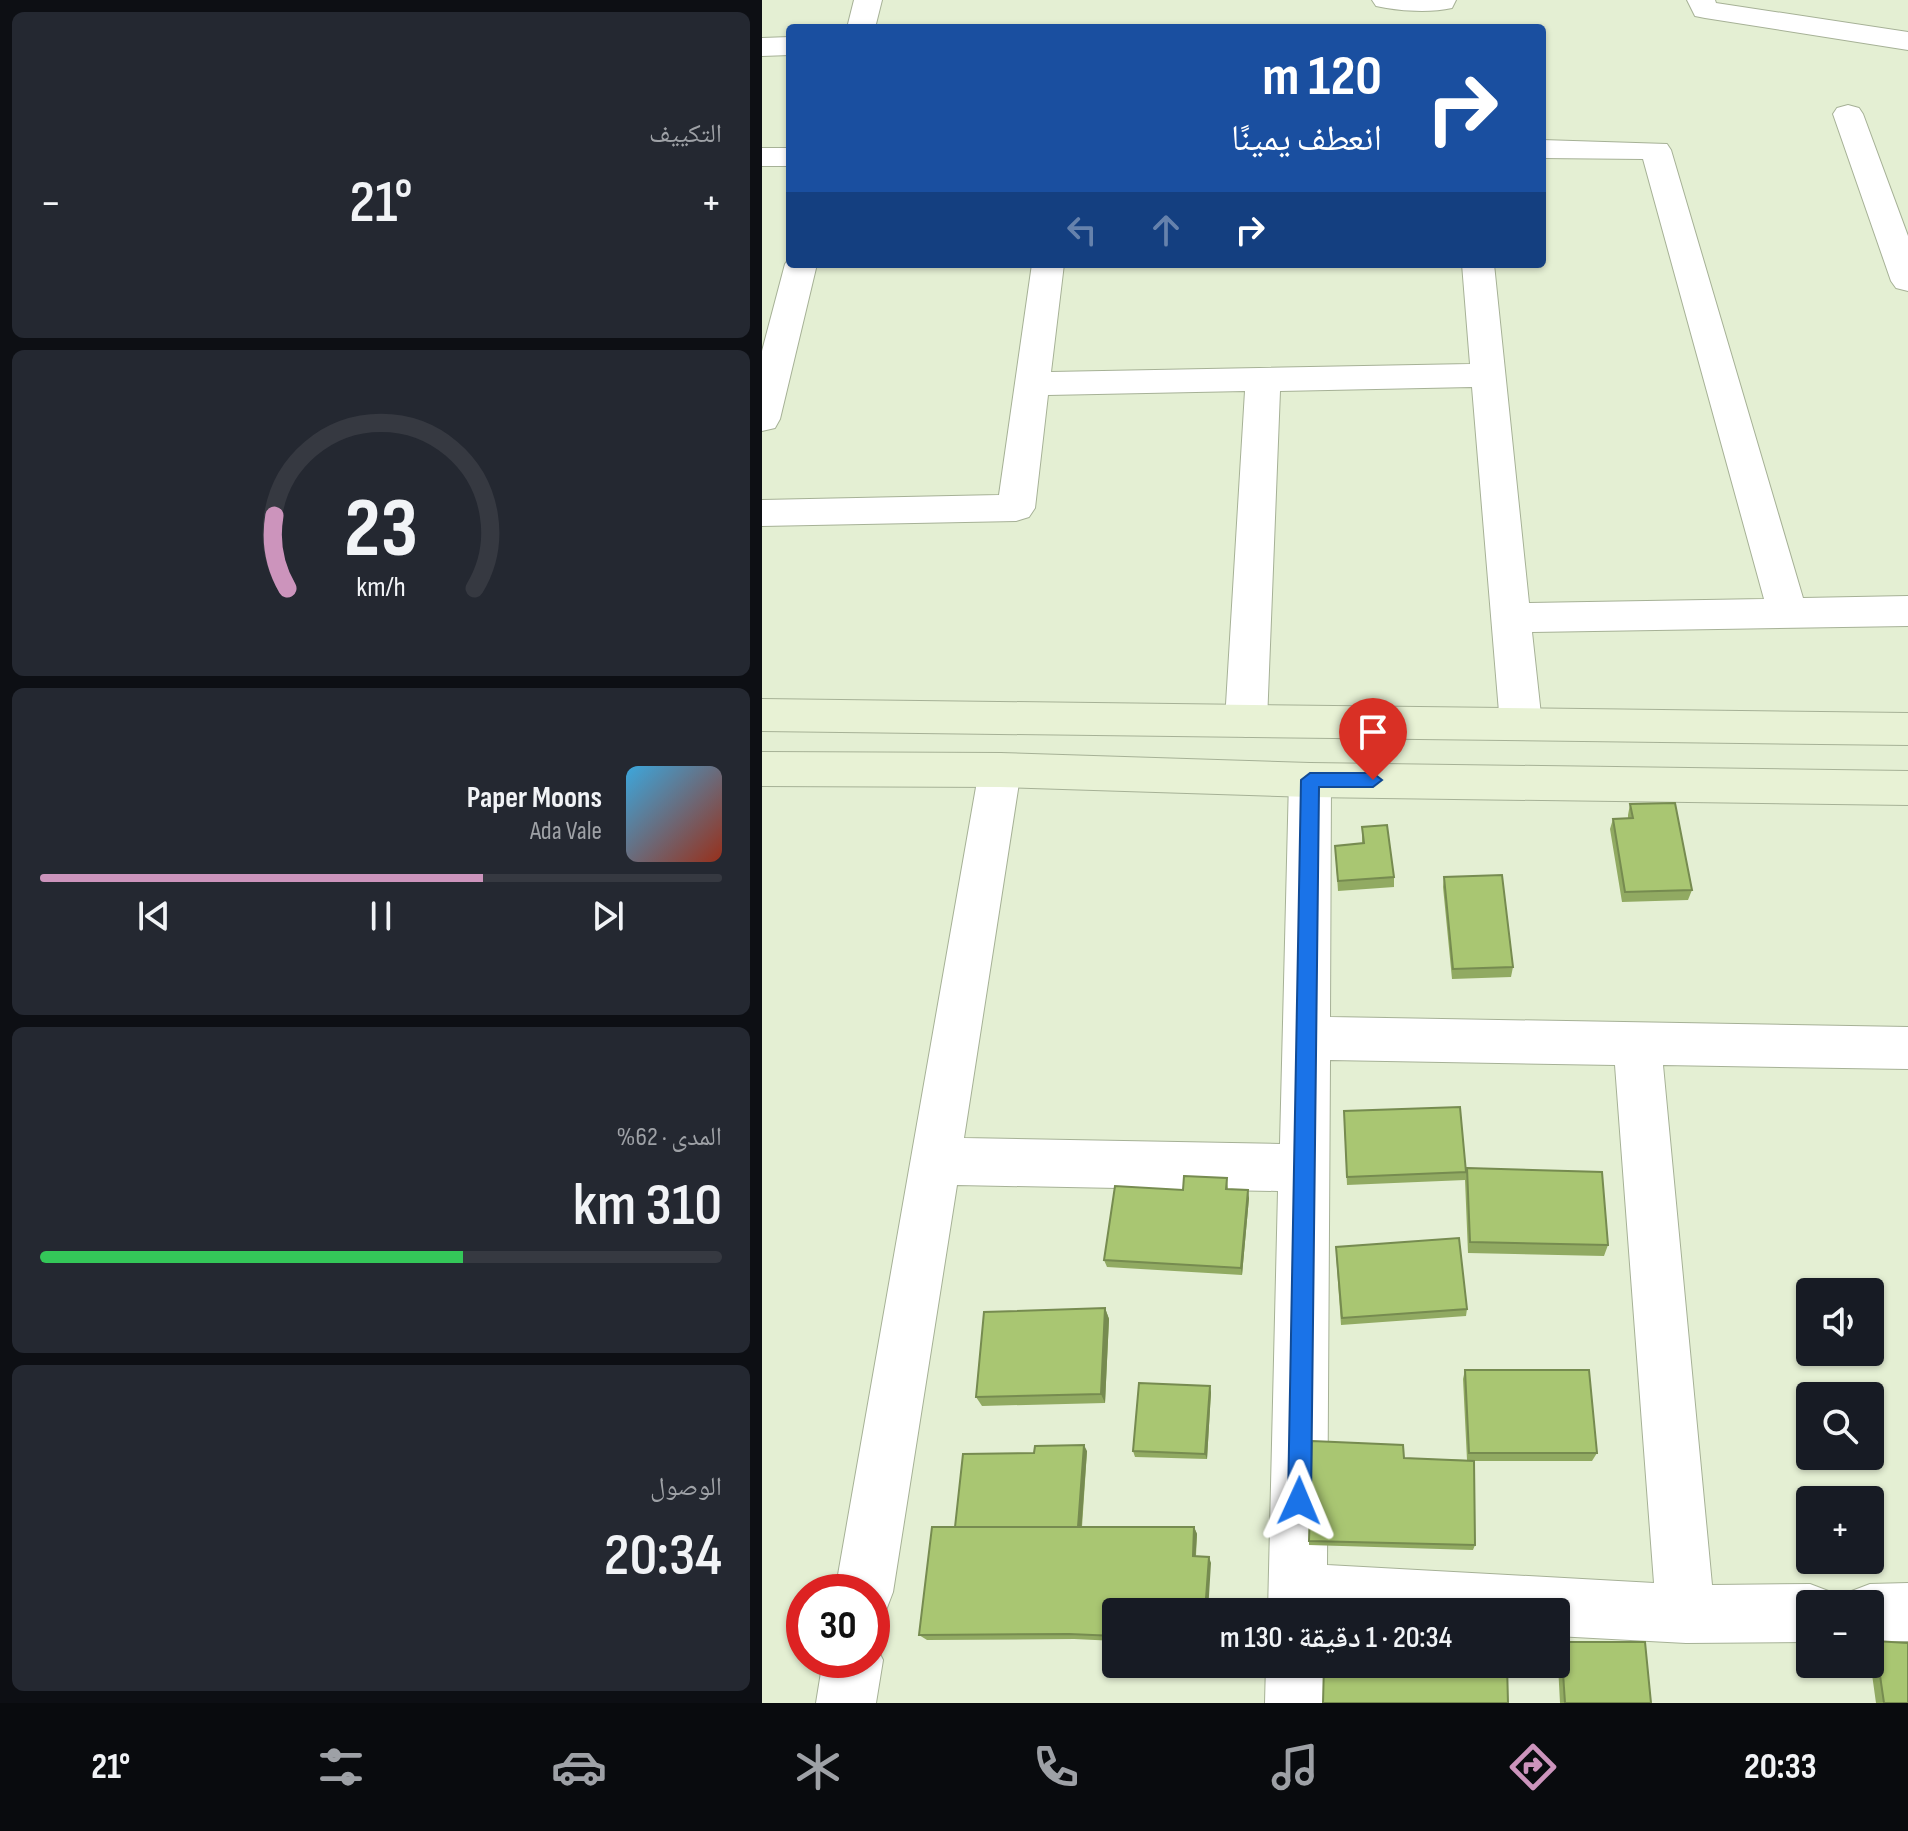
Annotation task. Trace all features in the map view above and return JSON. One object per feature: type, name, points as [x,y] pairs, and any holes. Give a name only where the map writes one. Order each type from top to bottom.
[{"type":"street","points":[[862,24],[868,0]]},
{"type":"street","points":[[1386,0],[1442,0]]},
{"type":"street","points":[[1701,0],[1705,10],[1864,31],[1908,41]]},
{"type":"street","points":[[1845,0],[1864,31]]},
{"type":"street","points":[[762,47],[786,46]]},
{"type":"street","points":[[1848,114],[1908,281]]},
{"type":"street","points":[[1546,149],[1656,150],[1788,614]]},
{"type":"street","points":[[762,157],[786,157]]},
{"type":"street","points":[[762,513],[1016,508],[1047,268]]},
{"type":"street","points":[[1478,268],[1521,724]]},
{"type":"street","points":[[762,277],[799,270],[762,419]]},
{"type":"street","points":[[1032,384],[1488,375]]},
{"type":"street","points":[[1246,721],[1263,380]]},
{"type":"street","points":[[1510,618],[1908,611]]},
{"type":"street","points":[[762,715],[1908,729]]},
{"type":"street","points":[[762,769],[1000,770],[1310,780],[1908,788]]},
{"type":"street","points":[[867,1574],[1000,770]]},
{"type":"street","points":[[1298,1598],[1310,780]]},
{"type":"street","points":[[1307,1038],[1908,1048]]},
{"type":"street","points":[[1637,1044],[1686,1614]]},
{"type":"street","points":[[935,1161],[1304,1168]]},
{"type":"street","points":[[1570,1610],[1796,1613]]},
{"type":"street","points":[[1884,1613],[1908,1612]]},
{"type":"street","points":[[846,1703],[850,1678]]},
{"type":"street","points":[[1295,1703],[1296,1678]]},
{"type":"building","points":[[1675,803],[1692,890],[1625,892],[1613,819],[1633,818],[1630,804]]},
{"type":"building","points":[[1387,825],[1394,877],[1338,881],[1335,846],[1364,843],[1362,827]]},
{"type":"building","points":[[1502,875],[1513,967],[1453,969],[1444,877]]},
{"type":"building","points":[[1460,1107],[1466,1172],[1347,1177],[1344,1111]]},
{"type":"building","points":[[1467,1168],[1602,1172],[1608,1245],[1470,1242]]},
{"type":"building","points":[[1184,1176],[1227,1178],[1226,1189],[1248,1190],[1241,1268],[1104,1260],[1115,1186],[1183,1190]]},
{"type":"building","points":[[1459,1238],[1467,1309],[1342,1318],[1336,1247]]},
{"type":"building","points":[[1105,1308],[1101,1394],[976,1397],[984,1312]]},
{"type":"building","points":[[1465,1370],[1589,1370],[1597,1453],[1469,1453]]},
{"type":"building","points":[[1139,1383],[1210,1386],[1205,1454],[1133,1451]]},
{"type":"building","points":[[1312,1441],[1403,1445],[1404,1458],[1474,1461],[1475,1545],[1309,1541]]},
{"type":"building","points":[[1084,1445],[1078,1527],[955,1527],[963,1454],[1034,1453],[1035,1446]]},
{"type":"building","points":[[932,1527],[1194,1527],[1193,1556],[1209,1557],[1206,1598],[1102,1598],[1102,1635],[919,1635]]},
{"type":"building","points":[[1570,1642],[1645,1642],[1651,1703],[1565,1703],[1563,1678],[1570,1678]]},
{"type":"building","points":[[1884,1642],[1908,1643],[1908,1703],[1884,1703],[1880,1678],[1884,1678]]},
{"type":"building","points":[[1324,1678],[1507,1678],[1508,1703],[1323,1703]]},
{"type":"route","points":[[1299,1501],[1310,780],[1373,780]]}]
